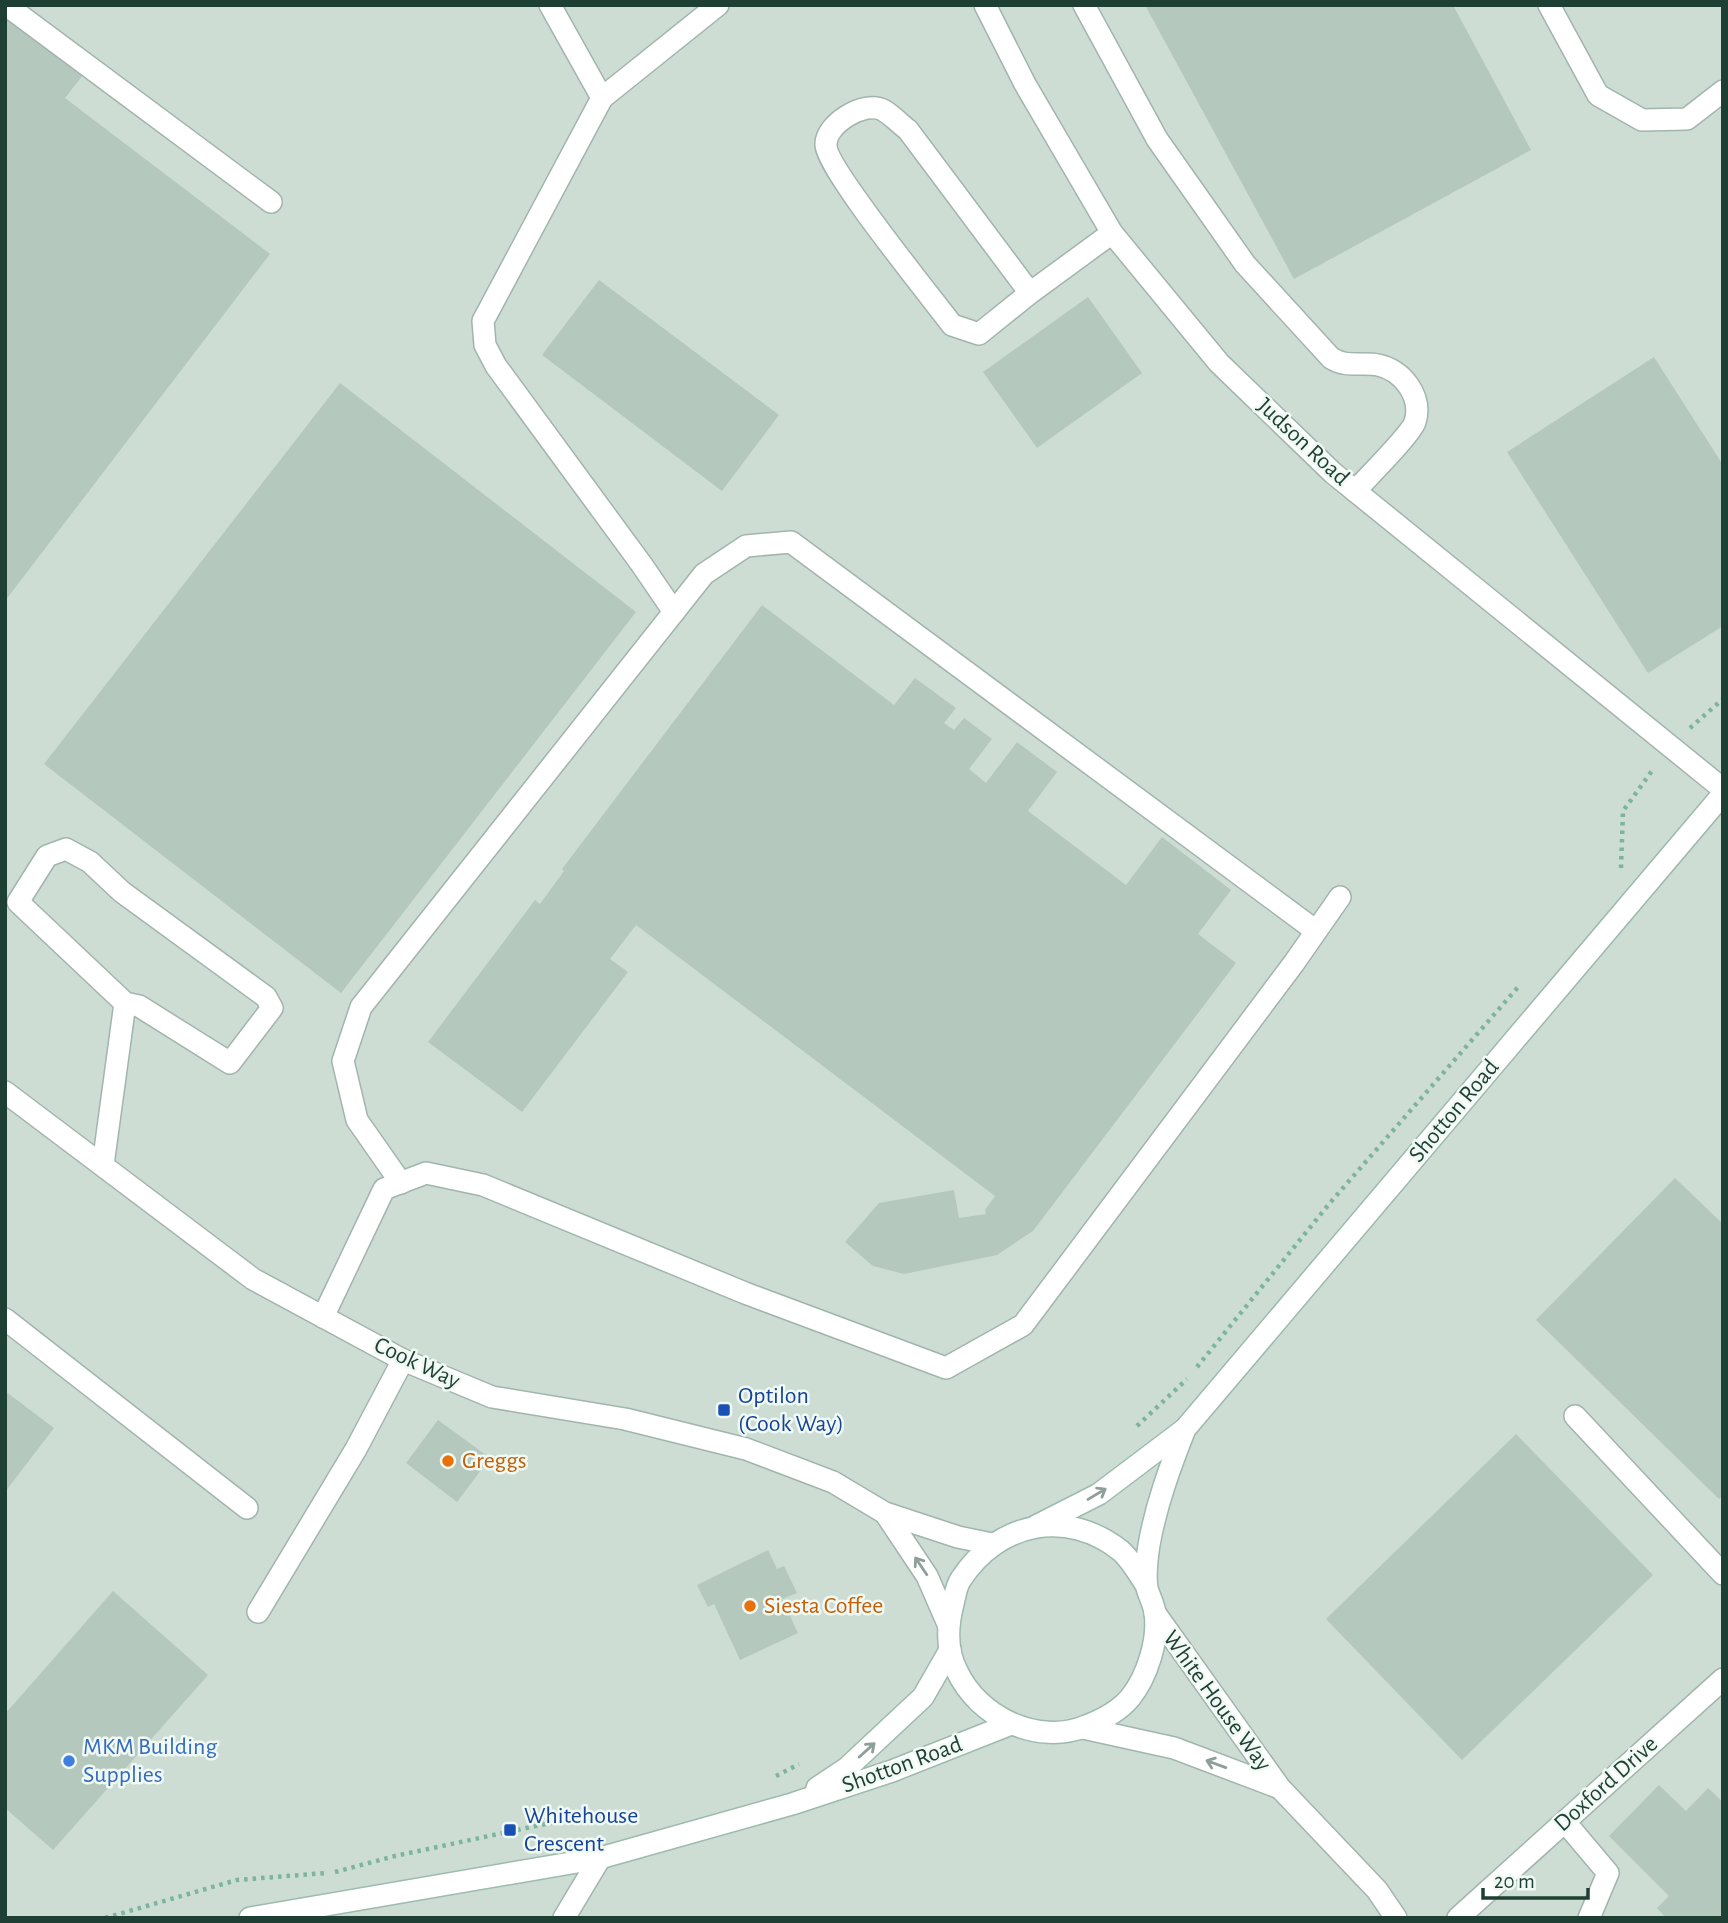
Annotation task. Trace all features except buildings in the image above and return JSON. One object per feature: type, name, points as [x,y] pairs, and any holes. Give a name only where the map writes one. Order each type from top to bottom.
[{"type":"street","points":[[6,5],[271,202]]},
{"type":"street","points":[[550,5],[602,98]]},
{"type":"street","points":[[674,612],[496,366],[485,345],[483,321],[602,98],[718,5]]},
{"type":"street","name":"Judson Road","points":[[985,5],[1025,84],[1112,233],[1219,363],[1333,473],[1723,791]]},
{"type":"street","points":[[1084,5],[1157,139],[1245,264],[1331,358],[1342,365],[1378,365],[1399,375],[1412,388],[1416,404],[1415,422],[1355,491]]},
{"type":"street","points":[[1549,5],[1598,95],[1642,120],[1687,119],[1723,90]]},
{"type":"street","points":[[1030,293],[908,131],[882,110],[868,106],[855,112],[832,130],[825,146],[845,183],[952,325],[979,334],[1112,233]]},
{"type":"street","points":[[401,1183],[357,1120],[342,1061],[361,1007],[704,574],[746,546],[790,542],[1316,931]]},
{"type":"street","name":"Shotton Road","points":[[1036,1526],[1099,1494],[1185,1429],[1723,791]]},
{"type":"street","points":[[66,849],[90,862],[122,892],[266,997],[272,1007],[230,1063],[139,1006],[125,1003],[18,902],[47,856],[66,849]]},
{"type":"street","points":[[323,1317],[384,1189],[426,1173],[483,1185],[745,1293],[946,1368],[1023,1325],[1340,897]]},
{"type":"street","points":[[103,1166],[125,1003]]},
{"type":"street","name":"Cook Way","points":[[5,1092],[253,1279],[403,1360],[492,1397],[625,1419],[746,1448],[833,1482],[884,1513]]},
{"type":"street","points":[[5,1319],[247,1508]]},
{"type":"street","points":[[258,1612],[356,1449],[403,1360]]},
{"type":"street","points":[[1575,1416],[1723,1574]]},
{"type":"street","name":"Shotton Road","points":[[1146,1585],[1149,1547],[1161,1494],[1185,1429]]},
{"type":"street","points":[[884,1513],[958,1537],[992,1544]]},
{"type":"street","points":[[884,1513],[927,1576],[948,1624]]},
{"type":"street","name":"White House Way","points":[[1155,1613],[1152,1656],[1130,1698],[1105,1718],[1068,1732],[1045,1733],[1011,1724],[976,1700],[957,1672],[950,1650],[948,1624],[959,1582],[977,1557],[992,1544],[1013,1532],[1036,1526],[1066,1526],[1102,1538],[1124,1553],[1146,1585],[1155,1613],[1280,1788],[1377,1889],[1396,1918]]},
{"type":"street","name":"Shotton Road","points":[[792,1804],[848,1768],[923,1697],[950,1650]]},
{"type":"street","name":"Doxford Drive","points":[[1458,1918],[1723,1679]]},
{"type":"street","name":"Shotton Road","points":[[250,1918],[600,1858],[792,1804],[892,1771],[1011,1724]]},
{"type":"street","name":"White House Way","points":[[1083,1728],[1174,1748],[1280,1788]]},
{"type":"street","points":[[1565,1822],[1608,1873],[1589,1918]]},
{"type":"street","points":[[564,1918],[600,1858]]},
{"type":"path","points":[[1615,876],[1621,867],[1623,811],[1670,747],[1723,699]]},
{"type":"path","points":[[1134,1429],[1187,1379],[1329,1204],[1520,985]]},
{"type":"path","points":[[771,1779],[806,1760]]},
{"type":"path","points":[[105,1918],[237,1880],[331,1873],[395,1856],[550,1823],[629,1821]]},
{"type":"shaded area","points":[[5,5],[1723,5],[1723,1918],[5,1918]]},
{"type":"place","name":"Optilon (Cook Way)","points":[[724,1410]]},
{"type":"place","name":"Greggs","points":[[448,1461]]},
{"type":"place","name":"Siesta Coffee","points":[[750,1606]]},
{"type":"place","name":"MKM Building Supplies","points":[[69,1761]]},
{"type":"place","name":"Whitehouse Crescent","points":[[510,1830]]}]
